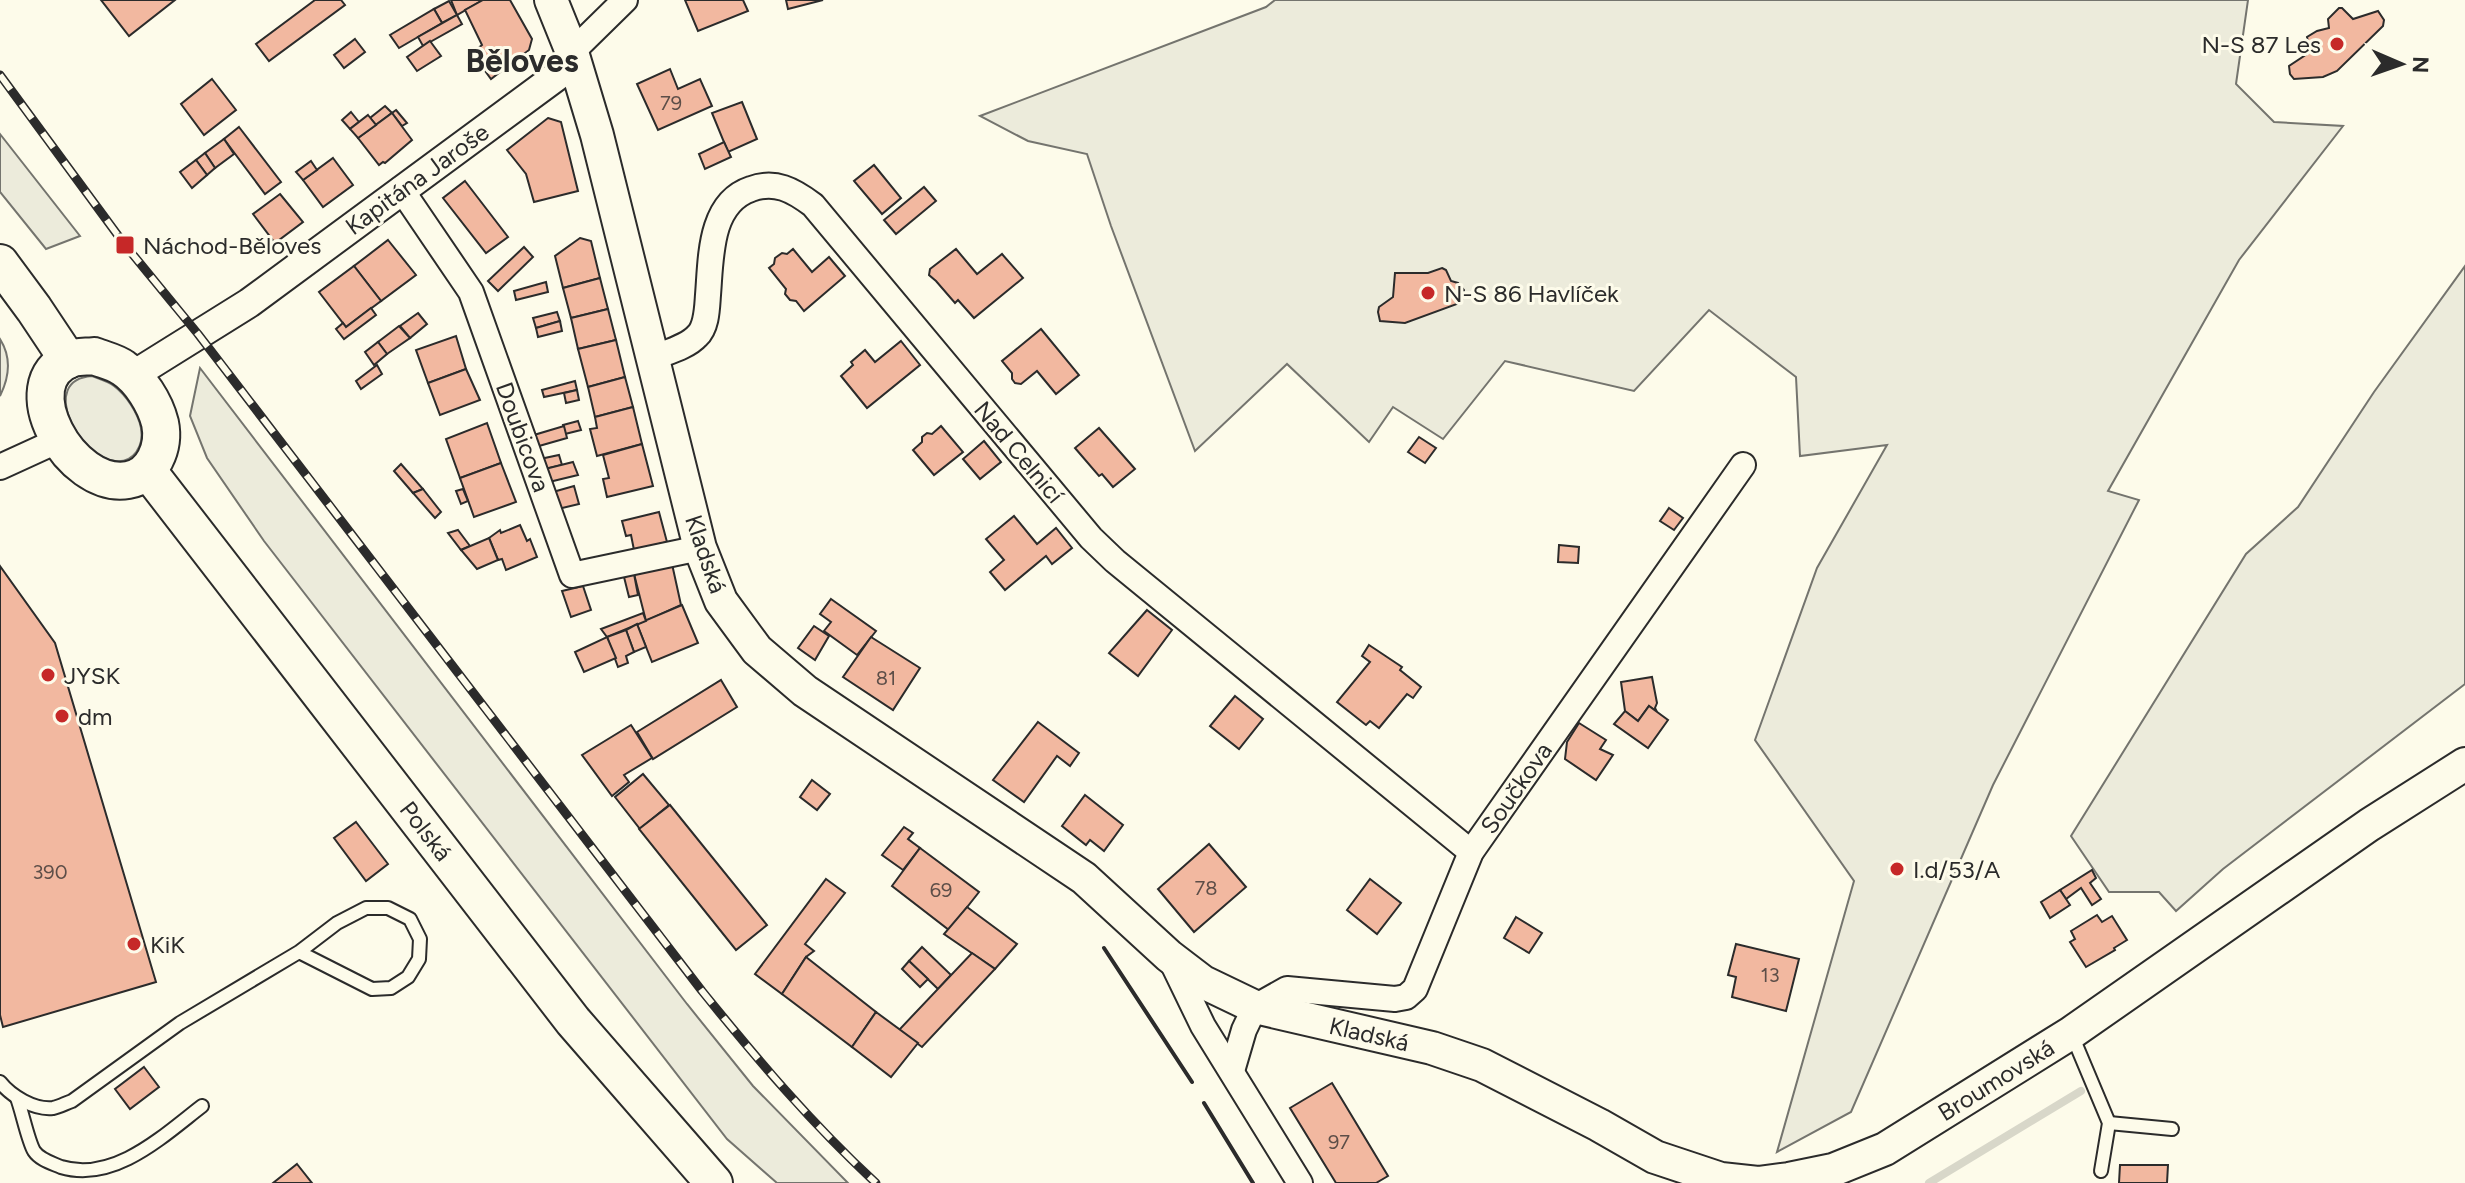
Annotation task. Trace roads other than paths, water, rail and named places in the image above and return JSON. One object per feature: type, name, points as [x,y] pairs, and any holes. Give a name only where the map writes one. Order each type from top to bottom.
[{"type":"main road","name":"Kladská","points":[[551,0],[572,52],[597,135],[700,548],[721,601],[757,650],[805,691],[1084,878],[1169,956],[1203,982],[1255,1007],[1432,1048],[1482,1065]]},
{"type":"main road","points":[[0,263],[68,360]]},
{"type":"main road","points":[[94,356],[122,367],[132,376],[151,400],[160,423],[157,456],[148,471],[130,480],[110,481],[95,476],[70,456],[59,440],[47,408],[47,388],[53,372],[68,360],[94,356]]},
{"type":"main road","name":"Polská","points":[[148,471],[573,1021],[691,1164]]},
{"type":"main road","name":"Broumovská","points":[[1482,1065],[1655,1157],[1721,1179],[1758,1183],[1833,1170],[1885,1149],[2071,1033],[2369,825],[2465,764]]},
{"type":"street","points":[[572,52],[625,0]]},
{"type":"street","name":"Kapitána Jaroše","points":[[132,376],[260,295],[557,76],[572,52]]},
{"type":"street","name":"Nad Celnicí","points":[[653,358],[699,336],[707,314],[715,229],[727,203],[745,191],[762,185],[781,186],[798,193],[813,205],[1091,538],[1115,561],[1471,852]]},
{"type":"street","name":"Doubicova","points":[[401,189],[471,292],[572,575],[700,548]]},
{"type":"street","points":[[0,467],[59,440]]},
{"type":"street","name":"Součkova","points":[[1255,1007],[1287,989],[1395,999],[1406,997],[1415,989],[1471,852],[1743,465]]},
{"type":"street","name":"Kladská","points":[[1169,956],[1203,1026],[1300,1183]]},
{"type":"street","points":[[1232,1071],[1244,1030],[1255,1007]]},
{"type":"lane","points":[[0,1082],[17,1098],[35,1105],[53,1108],[72,1101],[180,1023],[299,952],[337,923],[366,908],[388,908],[410,919],[420,939],[419,959],[414,968],[408,977],[391,988],[372,989],[299,952]]},
{"type":"lane","points":[[2071,1033],[2109,1123],[2101,1171]]},
{"type":"lane","points":[[17,1098],[34,1151],[44,1161],[75,1172],[103,1171],[143,1151],[202,1106]]},
{"type":"lane","points":[[2109,1123],[2172,1129]]},
{"type":"waterway","points":[[1929,1183],[2081,1091]]},
{"type":"railway","points":[[0,75],[125,245],[198,334],[702,991],[786,1090],[876,1183]]},
{"type":"place","name":"N-S 87 Les","points":[[2337,44]]},
{"type":"place","name":"Náchod-Běloves","points":[[125,245]]},
{"type":"place","name":"N-S 86 Havlíček","points":[[1428,293]]},
{"type":"place","name":"JYSK","points":[[48,675]]},
{"type":"place","name":"dm","points":[[62,716]]},
{"type":"place","name":"I.d/53/A","points":[[1897,869]]},
{"type":"place","name":"KiK","points":[[134,944]]},
{"type":"district","name":"Běloves","points":[[522,61]]}]
